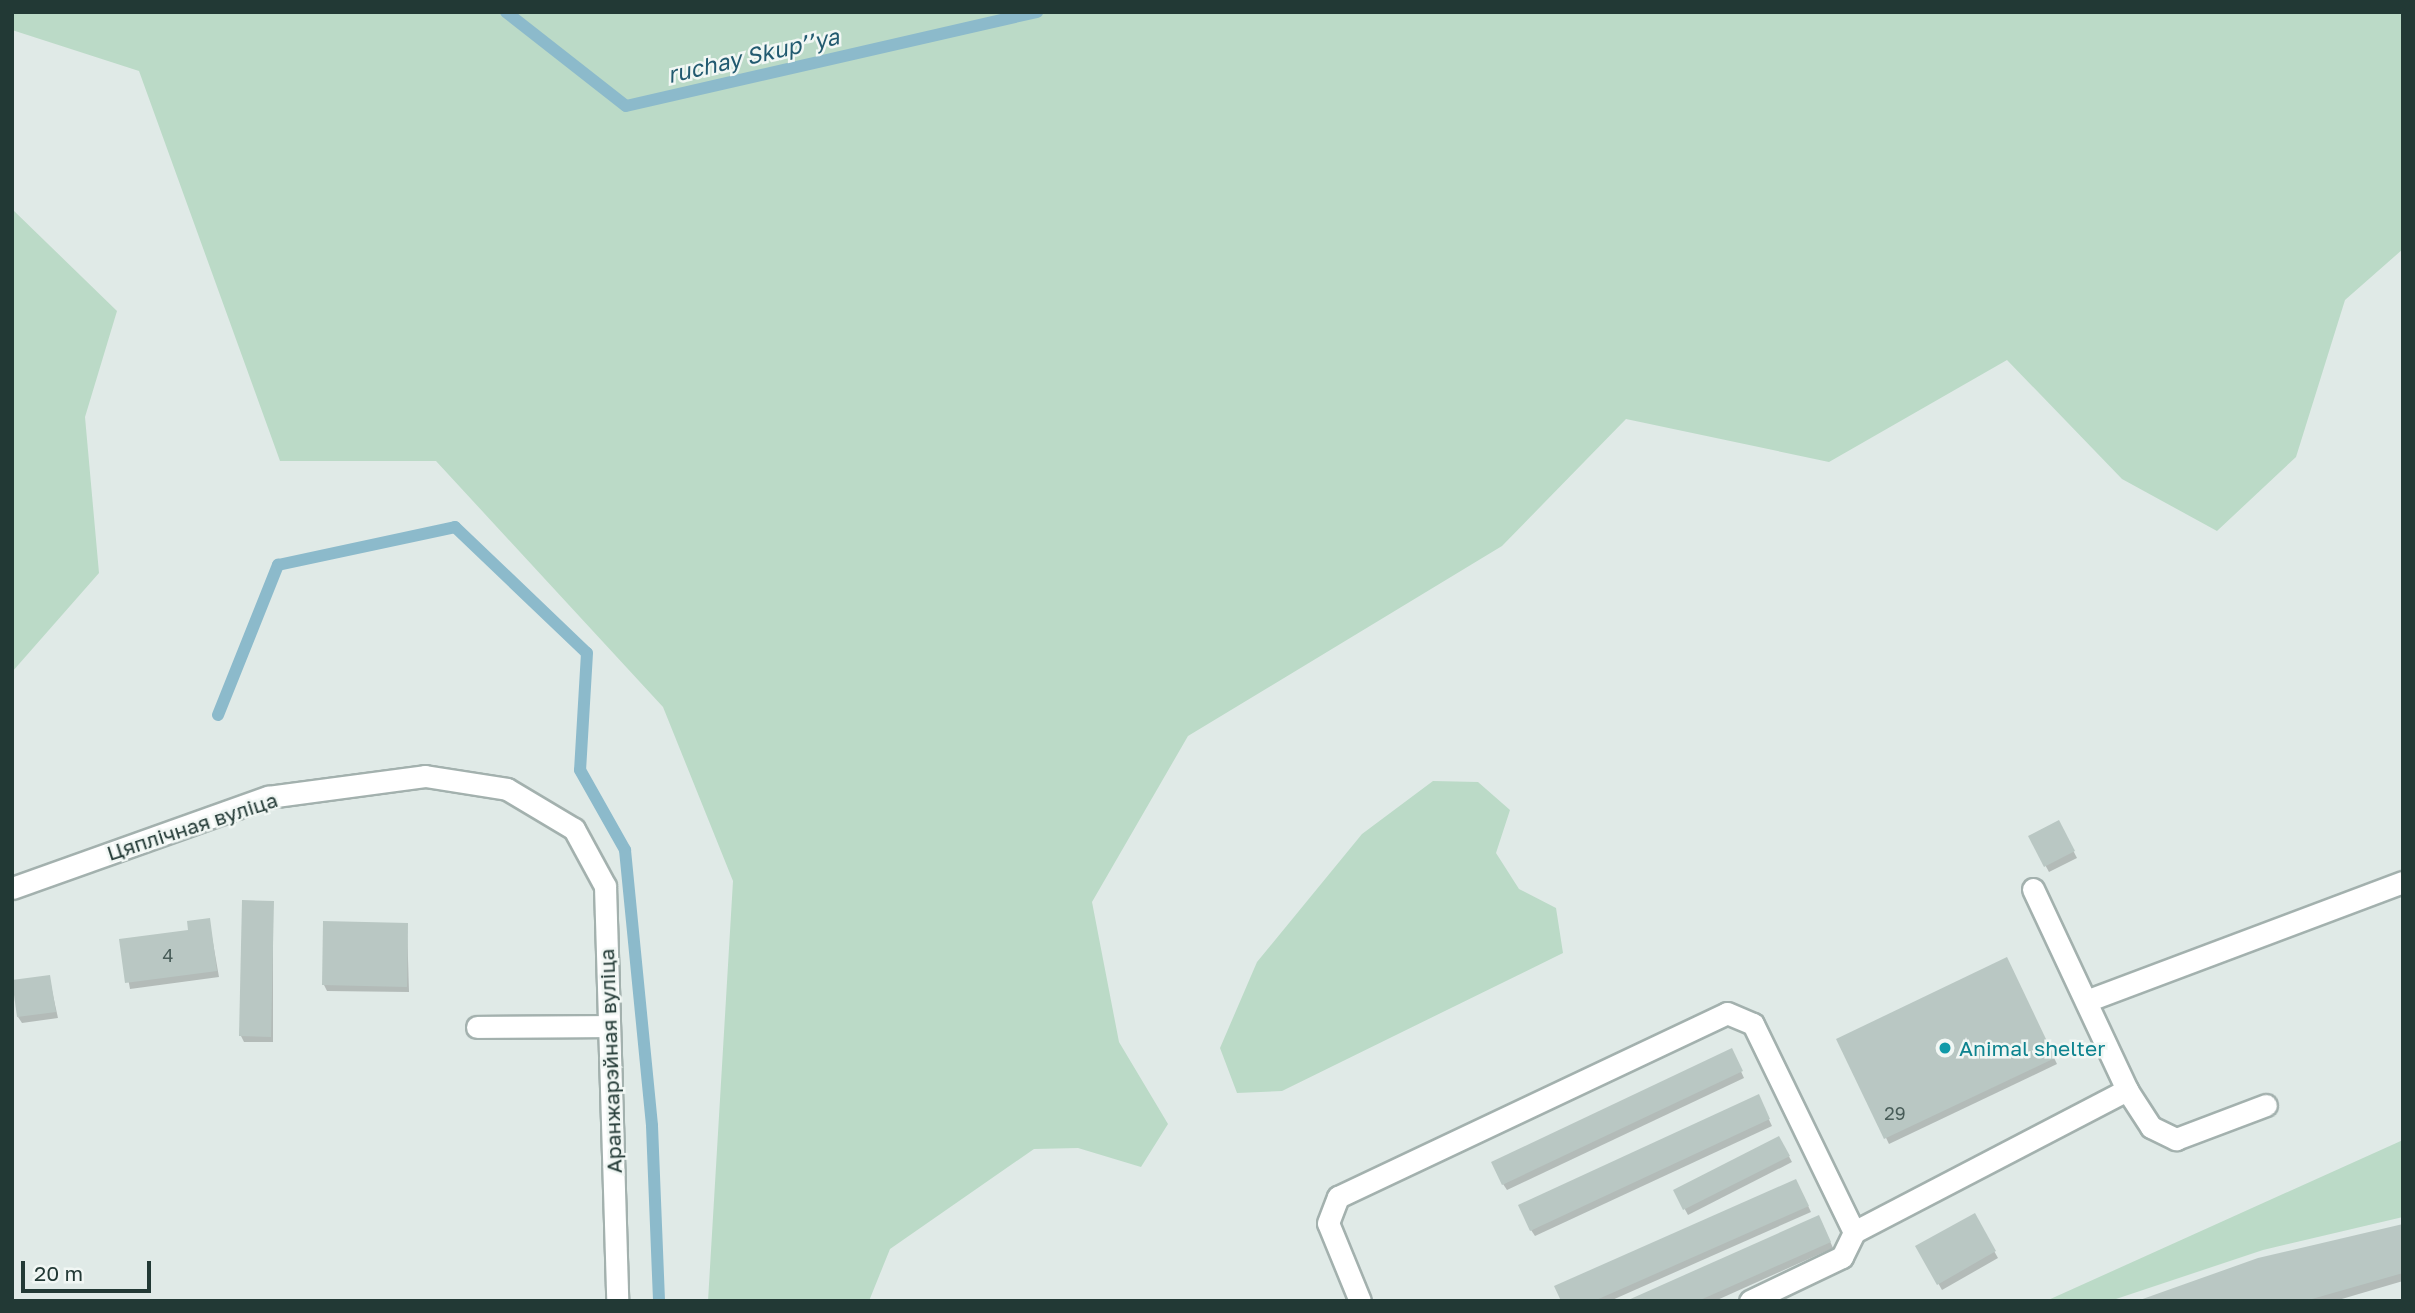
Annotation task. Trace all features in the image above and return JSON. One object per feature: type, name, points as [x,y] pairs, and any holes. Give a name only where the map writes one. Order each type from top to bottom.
[{"type":"street","name":"Цяплічная вуліца","points":[[12,888],[268,797],[425,776],[507,789],[574,829]]},
{"type":"street","name":"Аранжарэйная вуліца","points":[[574,829],[605,886],[617,1301]]},
{"type":"street","points":[[2089,1000],[2403,882]]},
{"type":"street","points":[[2033,889],[2089,1000],[2127,1090],[2151,1127],[2176,1139],[2266,1105]]},
{"type":"street","points":[[1360,1301],[1328,1223],[1338,1197],[1727,1013],[1753,1024],[1854,1232]]},
{"type":"street","points":[[477,1027],[610,1026]]},
{"type":"street","points":[[1750,1301],[1842,1257],[1854,1232],[2127,1090]]},
{"type":"green space","points":[[12,12],[2403,12],[2403,249],[2345,300],[2296,457],[2217,531],[2122,479],[2007,360],[1829,462],[1626,419],[1502,546],[1188,736],[1092,902],[1119,1042],[1168,1124],[1141,1167],[1078,1148],[1034,1149],[890,1249],[869,1301],[708,1301],[733,881],[663,707],[436,461],[280,461],[139,71],[12,30]]},
{"type":"green space","points":[[12,209],[117,311],[85,417],[99,573],[12,672]]},
{"type":"green space","points":[[1433,781],[1478,782],[1510,810],[1496,853],[1519,889],[1556,908],[1563,953],[1282,1091],[1237,1093],[1220,1048],[1257,962],[1362,834]]},
{"type":"green space","points":[[2403,1140],[2403,1217],[2263,1250],[2110,1301],[2046,1301]]},
{"type":"building","points":[[2059,820],[2075,851],[2044,867],[2028,836]]},
{"type":"building","points":[[242,900],[274,901],[271,1037],[239,1036]]},
{"type":"building","points":[[210,918],[217,971],[125,983],[119,939],[188,930],[187,921]]},
{"type":"building","points":[[323,921],[408,923],[407,987],[322,985]]},
{"type":"building","name":"Animal shelter","points":[[2007,957],[2055,1058],[1884,1139],[1836,1039]]},
{"type":"building","points":[[50,975],[56,1012],[17,1017],[12,980]]},
{"type":"building","points":[[1732,1048],[1743,1071],[1502,1185],[1491,1162]]},
{"type":"building","points":[[1759,1094],[1770,1119],[1530,1231],[1518,1205]]},
{"type":"building","points":[[1779,1136],[1790,1156],[1683,1210],[1673,1190]]},
{"type":"building","points":[[1796,1179],[1809,1206],[1594,1301],[1561,1301],[1554,1286]]},
{"type":"building","points":[[1975,1213],[1996,1251],[1937,1285],[1915,1246]]},
{"type":"building","points":[[1819,1215],[1831,1242],[1698,1301],[1626,1301]]},
{"type":"building","points":[[2403,1224],[2403,1273],[2305,1301],[2137,1301],[2258,1258]]},
{"type":"waterway","name":"ruchay Skup’’ya","points":[[506,12],[626,106],[1037,12]]},
{"type":"waterway","points":[[218,715],[278,565],[455,527],[587,653],[580,770],[625,850],[652,1126],[659,1301]]},
{"type":"place","name":"Animal shelter","points":[[1945,1048]]}]
